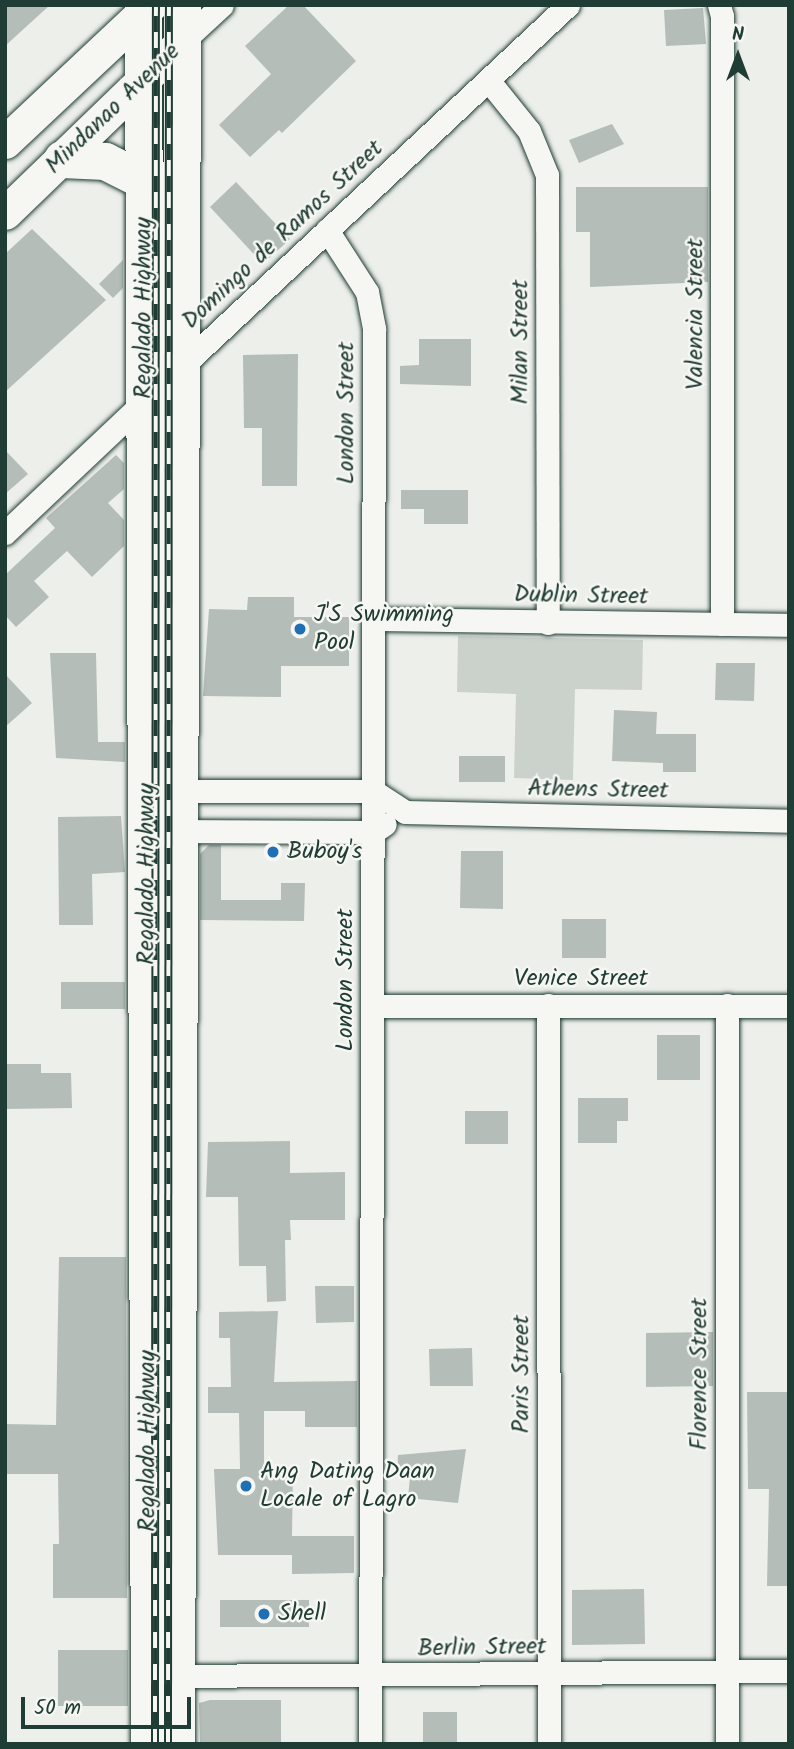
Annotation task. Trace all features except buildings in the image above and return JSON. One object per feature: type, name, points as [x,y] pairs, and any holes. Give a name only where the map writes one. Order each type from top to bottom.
[{"type":"main road","name":"Regalado Highway","points":[[149,1744],[163,791],[180,368],[182,5]]},
{"type":"main road","name":"Regalado Highway","points":[[146,8],[143,80],[145,400],[163,791]]},
{"type":"main road","name":"Mindanao Avenue","points":[[5,142],[146,8]]},
{"type":"main road","name":"Mindanao Avenue","points":[[5,213],[182,42]]},
{"type":"main road","points":[[62,159],[105,161],[143,180]]},
{"type":"main road","name":"Regalado Highway","points":[[163,831],[176,1744]]},
{"type":"street","name":"Mindanao Avenue","points":[[182,42],[222,5]]},
{"type":"street","name":"Domingo de Ramos Street","points":[[5,533],[568,5]]},
{"type":"street","name":"Valencia Street","points":[[719,5],[722,16],[722,624]]},
{"type":"street","name":"Milan Street","points":[[488,80],[528,131],[547,175],[548,622]]},
{"type":"street","name":"London Street","points":[[327,230],[359,275],[372,311],[370,1744]]},
{"type":"street","name":"Dublin Street","points":[[373,619],[789,625]]},
{"type":"street","points":[[163,791],[373,791],[405,812],[373,832],[163,831]]},
{"type":"street","points":[[219,791],[219,831]]},
{"type":"street","name":"Athens Street","points":[[405,812],[789,821]]},
{"type":"street","name":"Paris Street","points":[[548,1005],[549,1744]]},
{"type":"street","name":"Florence Street","points":[[727,1005],[727,1744]]},
{"type":"street","name":"Venice Street","points":[[372,1006],[789,1006]]},
{"type":"street","name":"Berlin Street","points":[[176,1676],[789,1671]]},
{"type":"shaded area","points":[[458,636],[643,640],[642,690],[575,689],[573,780],[514,778],[516,694],[457,692]]},
{"type":"railway","points":[[155,1744],[156,5]]},
{"type":"railway","points":[[168,1744],[169,5]]},
{"type":"place","name":"J'S Swimming Pool","points":[[300,629]]},
{"type":"place","name":"Buboy's","points":[[273,852]]},
{"type":"place","name":"Ang Dating Daan Locale of Lagro","points":[[246,1486]]},
{"type":"place","name":"Shell","points":[[264,1614]]}]
